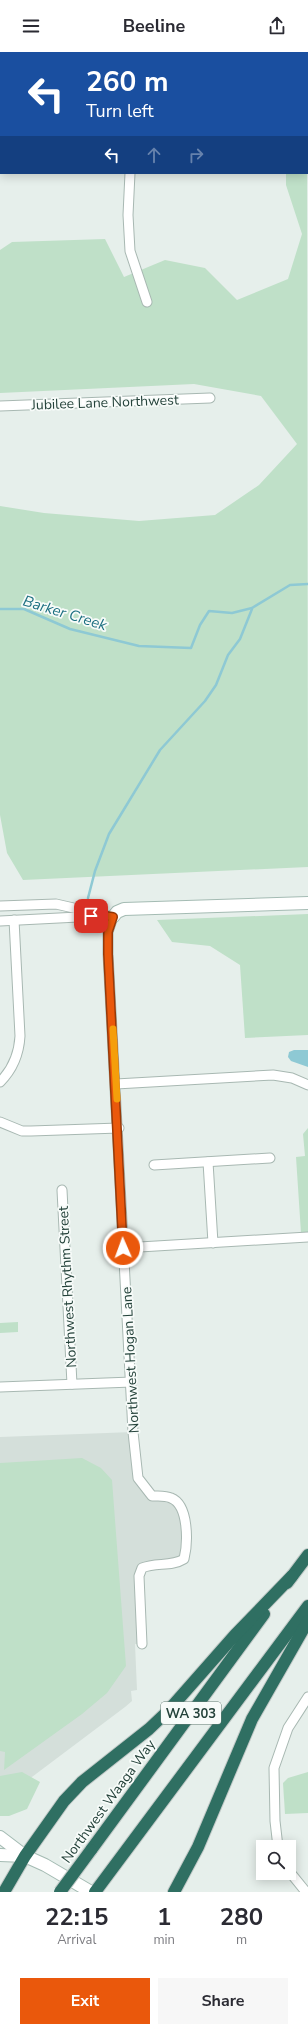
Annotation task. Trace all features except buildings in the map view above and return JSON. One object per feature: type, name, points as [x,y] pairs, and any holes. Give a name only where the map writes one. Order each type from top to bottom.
[{"type":"highway","name":"Northwest Waaga Way","points":[[60,1892],[308,1555]]},
{"type":"highway","points":[[4,1892],[25,1856],[57,1810],[77,1788],[149,1729],[168,1711],[235,1635],[292,1576]]},
{"type":"highway","name":"WA 303","points":[[95,1892],[308,1606]]},
{"type":"highway","points":[[174,1892],[198,1847],[252,1719],[308,1620]]},
{"type":"street","points":[[130,174],[128,215],[130,251],[147,302]]},
{"type":"street","name":"Jubilee Lane Northwest","points":[[0,406],[210,398]]},
{"type":"street","points":[[0,906],[42,903],[56,904],[110,916]]},
{"type":"street","points":[[0,921],[110,916],[124,909],[308,903]]},
{"type":"street","name":"Northwest Hogan Lane","points":[[110,916],[108,954],[116,1084],[123,1248],[132,1382],[133,1432],[138,1478],[152,1496],[170,1497],[179,1504],[184,1514],[186,1551],[184,1559],[176,1564],[149,1565],[142,1568],[138,1576],[142,1644]]},
{"type":"street","points":[[0,1082],[6,1076],[19,1050],[20,1036],[14,920]]},
{"type":"street","points":[[116,1084],[273,1075],[292,1078],[308,1085]]},
{"type":"street","points":[[0,1122],[22,1131],[118,1128]]},
{"type":"street","points":[[154,1165],[270,1158]]},
{"type":"street","points":[[208,1162],[213,1243]]},
{"type":"street","name":"Northwest Rhythm Street","points":[[62,1190],[72,1384]]},
{"type":"street","points":[[123,1248],[308,1238]]},
{"type":"street","points":[[0,1387],[132,1382]]},
{"type":"street","points":[[277,1840],[275,1821],[274,1768],[288,1728],[308,1697]]},
{"type":"street","points":[[0,1837],[25,1856],[46,1865],[91,1892]]},
{"type":"street","points":[[0,1855],[25,1856]]},
{"type":"street","points":[[296,1880],[306,1892]]},
{"type":"shaded area","points":[[133,1432],[145,1489],[170,1497],[184,1514],[184,1559],[142,1568],[142,1644],[135,1644],[137,1690],[131,1691],[132,1701],[125,1707],[0,1801],[0,1437]]},
{"type":"green space","points":[[286,174],[307,174],[308,867],[23,880],[7,853],[0,815],[0,506],[44,513],[139,521],[215,515],[259,485],[297,444],[261,396],[194,384],[0,393],[0,250],[12,242],[105,239],[124,277],[165,260],[205,268],[237,300],[288,279],[302,234],[286,185]]},
{"type":"green space","points":[[308,914],[308,1035],[245,1038],[240,965],[210,946],[172,942],[157,920]]},
{"type":"green space","points":[[308,1128],[308,1233],[301,1233],[296,1157],[305,1156],[303,1134]]},
{"type":"green space","points":[[18,1322],[18,1332],[0,1333],[0,1323]]},
{"type":"green space","points":[[82,1458],[101,1468],[112,1480],[126,1666],[107,1693],[82,1714],[4,1770],[5,1752],[0,1751],[0,1463]]},
{"type":"green space","points":[[22,1772],[40,1782],[27,1809],[9,1816],[0,1816],[0,1776]]},
{"type":"green space","points":[[308,1772],[308,1813],[285,1814],[283,1783],[288,1778]]},
{"type":"water","points":[[294,1050],[308,1050],[308,1067],[291,1061],[288,1057],[289,1052]]},
{"type":"waterway","name":"Barker Creek","points":[[0,609],[24,609],[70,629],[139,646],[191,648],[200,625],[209,611],[232,613],[252,608],[290,585],[308,584]]},
{"type":"waterway","points":[[88,898],[95,871],[109,834],[160,750],[205,701],[216,685],[228,655],[240,639],[252,609]]},
{"type":"slow traffic","points":[[113,1029],[117,1099]]},
{"type":"route","points":[[91,916],[113,917],[108,932],[108,954],[123,1248]]}]
